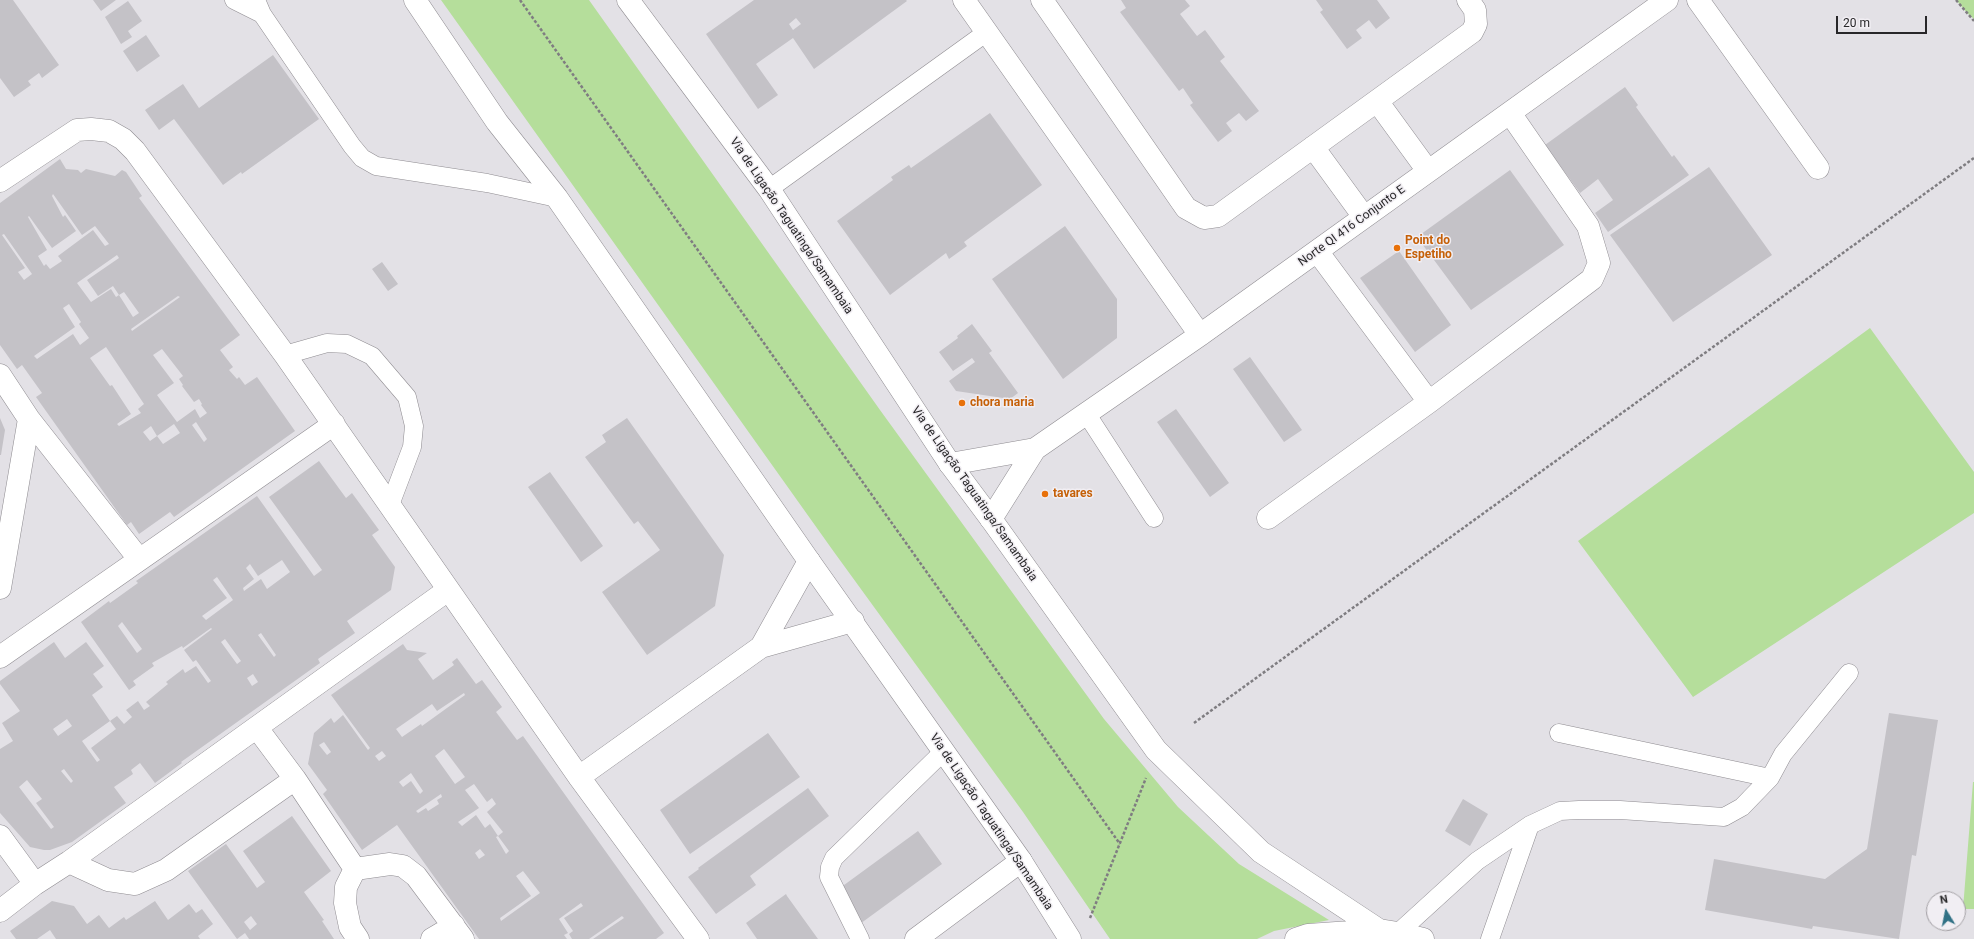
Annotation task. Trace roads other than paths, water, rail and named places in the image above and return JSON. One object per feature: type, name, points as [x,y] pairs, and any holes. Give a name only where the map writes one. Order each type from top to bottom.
[{"type":"street","name":"Via de Ligação Taguatinga/Samambaia","points":[[415,0],[497,122],[557,198],[809,561],[853,621],[943,752],[1021,861],[1070,939]]},
{"type":"street","name":"Via de Ligação Taguatinga/Samambaia","points":[[628,0],[769,189],[950,464],[1156,750],[1262,852],[1388,931]]},
{"type":"street","points":[[964,0],[1200,335]]},
{"type":"street","points":[[1042,0],[1186,208],[1204,218],[1218,216],[1472,32],[1476,24],[1475,10],[1468,0]]},
{"type":"street","name":"Norte QI 416 Conjunto E","points":[[991,519],[1035,449],[1200,335],[1667,0]]},
{"type":"street","points":[[1698,0],[1818,168]]},
{"type":"street","points":[[1377,101],[1428,172]]},
{"type":"street","points":[[1268,518],[1429,402],[1592,279],[1599,263],[1588,226],[1510,112]]},
{"type":"street","points":[[0,181],[77,130],[91,129],[109,131],[124,140],[135,151],[285,355],[579,777],[698,939]]},
{"type":"street","points":[[1314,147],[1364,217]]},
{"type":"street","points":[[1316,251],[1429,402]]},
{"type":"street","points":[[0,375],[29,419],[139,560]]},
{"type":"street","points":[[0,588],[29,419]]},
{"type":"street","points":[[0,657],[334,424]]},
{"type":"street","name":"Norte QI 416 Conjunto E","points":[[950,464],[1035,449]]},
{"type":"street","points":[[761,647],[809,561]]},
{"type":"street","points":[[0,911],[35,884],[69,862],[448,590]]},
{"type":"street","points":[[579,777],[761,647],[853,621]]},
{"type":"street","points":[[257,728],[295,778],[355,869]]},
{"type":"street","points":[[69,862],[108,880],[135,884],[166,870],[295,778]]},
{"type":"street","points":[[0,836],[35,884]]},
{"type":"street","points":[[916,939],[1021,861]]},
{"type":"street","points":[[355,869],[390,864],[403,866],[416,876],[458,932],[432,939]]},
{"type":"street","points":[[355,869],[346,887],[345,903],[350,927],[358,939]]},
{"type":"street","points":[[1296,939],[1308,935],[1388,931],[1423,939]]},
{"type":"lane","points":[[234,0],[259,7],[352,146],[362,158],[376,166],[487,183],[557,198]]},
{"type":"lane","points":[[769,189],[987,32]]},
{"type":"lane","points":[[285,355],[327,343],[347,344],[372,356],[407,397],[414,426],[412,447],[390,506]]},
{"type":"lane","points":[[1086,413],[1154,518]]},
{"type":"lane","points":[[1388,931],[1476,861],[1530,825],[1560,811],[1579,810],[1724,817],[1742,807],[1770,778],[1783,754],[1849,673]]},
{"type":"lane","points":[[1559,733],[1770,778]]},
{"type":"lane","points":[[860,939],[829,877],[830,867],[834,858],[943,752]]},
{"type":"lane","points":[[1490,939],[1530,825]]},
{"type":"place","name":"Point do Espetiho","points":[[1397,248]]},
{"type":"place","name":"chora maria","points":[[962,403]]},
{"type":"place","name":"tavares","points":[[1045,494]]}]
